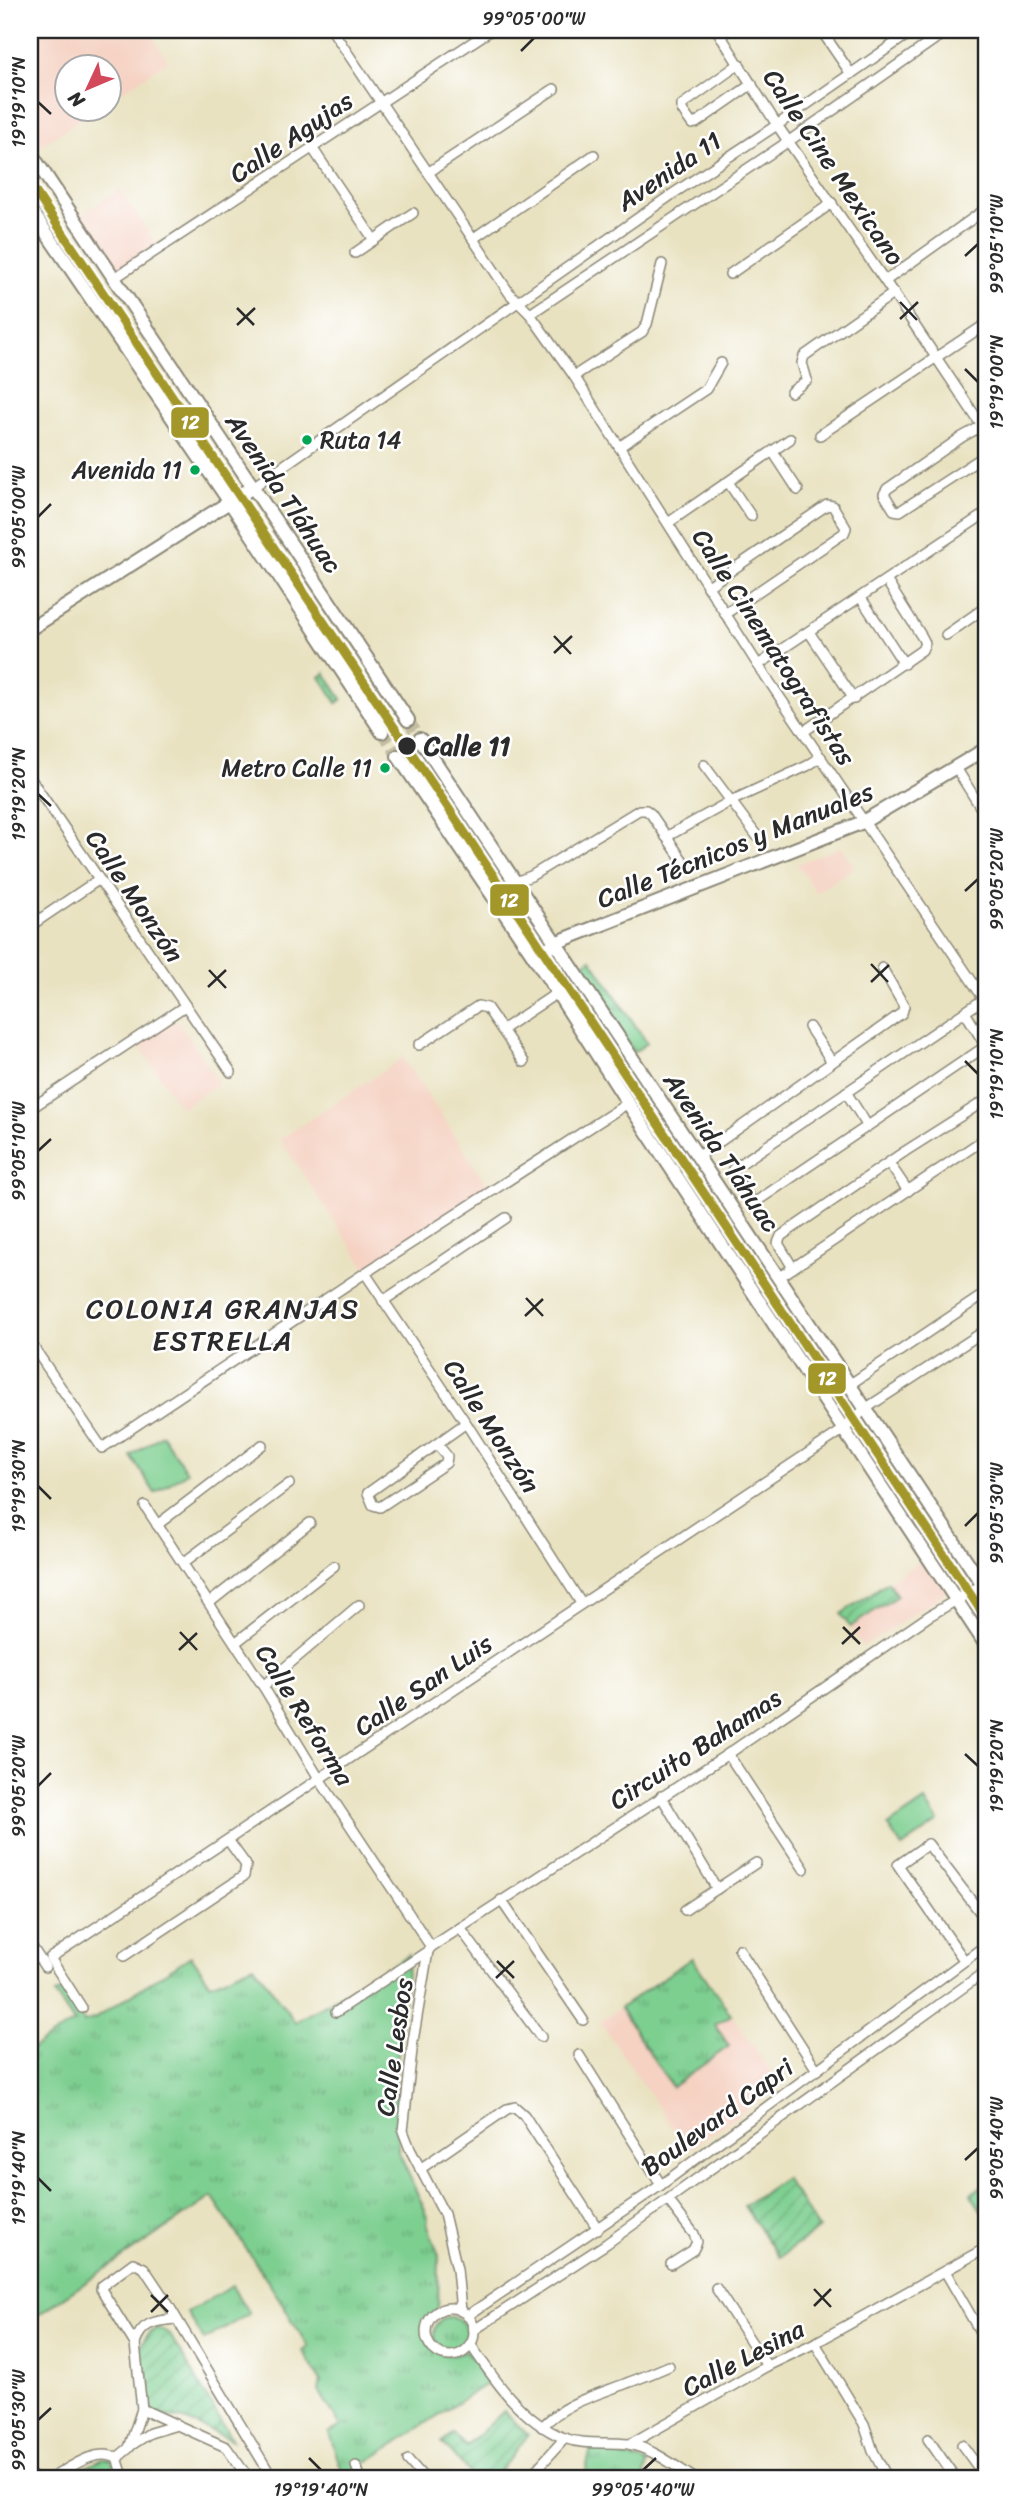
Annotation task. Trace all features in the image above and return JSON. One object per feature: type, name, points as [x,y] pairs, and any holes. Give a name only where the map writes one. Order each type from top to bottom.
[{"type":"main road","name":"Avenida Tláhuac","points":[[30,152],[408,720]]},
{"type":"main road","name":"Avenida Tláhuac","points":[[30,209],[230,502],[382,732]]},
{"type":"main road","name":"Avenida 11","points":[[30,629],[253,487]]},
{"type":"main road","name":"Avenida Tláhuac","points":[[420,739],[984,1587]]},
{"type":"main road","name":"Calle Técnicos y Manuales","points":[[535,958],[555,943],[863,822],[986,749]]},
{"type":"main road","name":"Avenida Tláhuac","points":[[398,756],[535,958],[986,1645]]},
{"type":"street","name":"Calle Cinematografistas","points":[[332,30],[510,294],[530,314],[574,376],[724,614],[985,1001]]},
{"type":"street","name":"Calle Agujas","points":[[113,279],[491,30]]},
{"type":"street","name":"Calle Cine Mexicano","points":[[717,30],[777,125],[886,281],[984,429]]},
{"type":"street","points":[[821,30],[851,74]]},
{"type":"street","name":"Avenida 11","points":[[253,487],[674,193],[914,30]]},
{"type":"street","name":"Avenida 11","points":[[530,314],[789,141],[948,30]]},
{"type":"street","points":[[739,64],[682,105],[682,110],[692,124],[696,123],[752,85]]},
{"type":"street","points":[[429,172],[554,89]]},
{"type":"street","points":[[313,149],[373,240]]},
{"type":"street","points":[[474,238],[594,155]]},
{"type":"street","points":[[674,193],[685,209]]},
{"type":"street","points":[[730,274],[832,203]]},
{"type":"street","points":[[886,281],[986,209]]},
{"type":"street","points":[[355,253],[413,213]]},
{"type":"street","points":[[574,376],[642,332],[647,324],[662,264]]},
{"type":"street","points":[[791,392],[807,380],[802,363],[804,356],[894,293]]},
{"type":"street","points":[[820,435],[986,324]]},
{"type":"street","points":[[619,447],[706,389],[721,363]]},
{"type":"street","points":[[984,429],[962,437],[887,489],[884,494],[894,510],[900,510],[986,455]]},
{"type":"street","points":[[668,523],[790,439]]},
{"type":"street","points":[[773,452],[798,490]]},
{"type":"street","points":[[728,482],[751,516]]},
{"type":"street","points":[[707,587],[827,505],[833,506],[846,528],[844,533],[724,614]]},
{"type":"street","points":[[758,665],[986,513]]},
{"type":"street","points":[[803,732],[922,650],[925,643],[886,580]]},
{"type":"street","points":[[861,598],[904,664]]},
{"type":"street","points":[[946,635],[986,607]]},
{"type":"street","points":[[809,632],[854,699]]},
{"type":"street","points":[[666,837],[731,801],[821,757]]},
{"type":"street","points":[[704,765],[757,836]]},
{"type":"street","points":[[956,768],[986,816]]},
{"type":"street","name":"Calle Monzón","points":[[30,778],[231,1072]]},
{"type":"street","points":[[489,892],[531,876],[639,810],[646,810],[651,814],[683,861]]},
{"type":"street","points":[[30,926],[98,880]]},
{"type":"street","points":[[698,1157],[902,1013],[904,1006],[882,968]]},
{"type":"street","points":[[503,1029],[557,993]]},
{"type":"street","points":[[965,1012],[984,1043],[983,1048],[754,1202],[732,1173],[733,1169],[965,1012],[985,1001]]},
{"type":"street","points":[[30,1109],[185,1006]]},
{"type":"street","points":[[419,1045],[478,1006],[487,1008],[524,1062]]},
{"type":"street","points":[[809,1027],[832,1062]]},
{"type":"street","points":[[846,1093],[867,1125]]},
{"type":"street","points":[[793,1268],[778,1243],[781,1236],[986,1100]]},
{"type":"street","points":[[30,1342],[102,1448],[628,1103]]},
{"type":"street","points":[[778,1278],[986,1138]]},
{"type":"street","points":[[889,1163],[908,1191]]},
{"type":"street","points":[[383,1301],[506,1218]]},
{"type":"street","name":"Calle Monzón","points":[[365,1273],[466,1423],[581,1604]]},
{"type":"street","points":[[849,1385],[986,1293]]},
{"type":"street","name":"Calle San Luis","points":[[46,1963],[844,1430],[865,1409],[986,1330]]},
{"type":"street","points":[[437,1444],[447,1456],[446,1463],[380,1507],[373,1505],[368,1493],[466,1423]]},
{"type":"street","points":[[157,1525],[262,1445]]},
{"type":"street","points":[[183,1563],[289,1484]]},
{"type":"street","name":"Calle Reforma","points":[[145,1506],[430,1949]]},
{"type":"street","points":[[209,1603],[310,1523]]},
{"type":"street","points":[[235,1643],[334,1566]]},
{"type":"street","name":"Circuito Bahamas","points":[[336,2012],[501,1900],[728,1754],[929,1616],[984,1587]]},
{"type":"street","points":[[263,1686],[359,1605]]},
{"type":"street","points":[[728,1754],[804,1869]]},
{"type":"street","points":[[662,1797],[717,1889]]},
{"type":"street","points":[[124,1956],[244,1876],[247,1865],[228,1840]]},
{"type":"street","points":[[964,1961],[898,1865],[928,1844],[986,1920]]},
{"type":"street","points":[[685,1910],[756,1863]]},
{"type":"street","points":[[501,1900],[583,2020]]},
{"type":"street","points":[[460,1928],[541,2037]]},
{"type":"street","points":[[30,1944],[82,2008]]},
{"type":"street","name":"Boulevard Capri","points":[[464,2313],[598,2229],[661,2185],[986,1945]]},
{"type":"street","name":"Calle Lesbos","points":[[430,1949],[414,2041],[403,2131],[444,2214],[452,2241],[464,2313]]},
{"type":"street","points":[[739,1950],[817,2070]]},
{"type":"street","name":"Boulevard Capri","points":[[474,2330],[606,2244],[986,1971]]},
{"type":"street","points":[[579,2055],[661,2185]]},
{"type":"street","points":[[420,2169],[506,2109],[515,2107],[524,2115],[598,2229]]},
{"type":"street","points":[[668,2200],[694,2234],[696,2242],[693,2250],[671,2264]]},
{"type":"street","name":"Calle Lesina","points":[[630,2444],[767,2366],[815,2343],[986,2248]]},
{"type":"street","points":[[135,2344],[101,2289],[132,2263],[144,2268],[273,2479]]},
{"type":"street","points":[[945,2271],[986,2342]]},
{"type":"street","points":[[716,2288],[767,2366]]},
{"type":"street","points":[[446,2308],[464,2313],[474,2330],[470,2344],[458,2354],[443,2355],[430,2346],[427,2338],[428,2322],[432,2316],[446,2308]]},
{"type":"street","points":[[129,2448],[142,2409],[135,2344],[139,2332],[147,2324],[176,2319]]},
{"type":"street","points":[[815,2343],[864,2424],[873,2451],[888,2479]]},
{"type":"street","points":[[470,2344],[518,2407],[542,2427],[565,2438],[582,2442],[630,2444],[662,2458],[695,2479]]},
{"type":"street","points":[[542,2427],[550,2418],[591,2394],[627,2384],[669,2366]]},
{"type":"street","points":[[142,2409],[226,2447],[248,2479]]},
{"type":"street","points":[[117,2458],[150,2433],[177,2425]]},
{"type":"street","points":[[528,2479],[565,2438]]},
{"type":"street","points":[[928,2439],[956,2479]]},
{"type":"street","points":[[962,2445],[986,2478]]},
{"type":"street","points":[[51,2479],[97,2454],[108,2453],[117,2458],[124,2479]]},
{"type":"street","points":[[408,2460],[425,2479]]},
{"type":"street","points":[[356,2466],[361,2479]]},
{"type":"shaded area","points":[[30,30],[148,30],[168,61],[122,91],[122,52],[52,52],[52,122],[76,122],[33,151],[30,146]]},
{"type":"shaded area","points":[[119,189],[157,245],[115,272],[78,217]]},
{"type":"shaded area","points":[[841,847],[854,867],[816,893],[797,864]]},
{"type":"shaded area","points":[[177,1020],[219,1083],[181,1108],[139,1045]]},
{"type":"shaded area","points":[[403,1058],[489,1188],[366,1269],[280,1139]]},
{"type":"shaded area","points":[[924,1558],[947,1592],[863,1647],[841,1614]]},
{"type":"shaded area","points":[[692,1958],[781,2086],[688,2150],[600,2022]]},
{"type":"green space","points":[[325,673],[342,699],[337,703],[320,677]]},
{"type":"green space","points":[[591,959],[647,1043],[634,1052],[578,968]]},
{"type":"green space","points":[[162,1435],[187,1472],[155,1493],[131,1456]]},
{"type":"green space","points":[[888,1582],[897,1596],[850,1627],[841,1614]]},
{"type":"green space","points":[[925,1801],[938,1822],[902,1847],[888,1826]]},
{"type":"green space","points":[[409,1955],[396,2073],[398,2151],[428,2217],[427,2223],[439,2256],[438,2310],[430,2319],[427,2337],[436,2351],[445,2355],[466,2351],[489,2382],[347,2475],[348,2479],[342,2479],[346,2476],[329,2433],[341,2426],[319,2391],[321,2382],[303,2351],[308,2347],[212,2197],[30,2320],[30,2050],[74,2022],[55,1994],[62,1990],[84,2022],[94,2019],[191,1956],[211,1984],[254,1965],[295,2022]]},
{"type":"green space","points":[[692,1958],[731,2015],[715,2025],[729,2046],[672,2087],[620,2008]]},
{"type":"green space","points":[[785,2178],[819,2229],[779,2257],[744,2206]]},
{"type":"green space","points":[[986,2183],[986,2218],[971,2194]]},
{"type":"green space","points":[[232,2286],[249,2314],[204,2340],[187,2312]]},
{"type":"green space","points":[[450,2317],[461,2322],[466,2333],[461,2344],[450,2349],[439,2344],[434,2333],[439,2322]]},
{"type":"green space","points":[[158,2328],[170,2335],[232,2440],[187,2421],[160,2415],[148,2402],[142,2385],[139,2359],[143,2340]]},
{"type":"green space","points":[[504,2411],[528,2435],[493,2479],[474,2479],[442,2442],[453,2433],[466,2447]]},
{"type":"green space","points":[[591,2448],[648,2463],[644,2479],[584,2479]]},
{"type":"green space","points":[[103,2459],[111,2459],[114,2464],[115,2479],[62,2479]]},
{"type":"tunnel","points":[[408,720],[420,739]]},
{"type":"tunnel","points":[[382,732],[398,756]]},
{"type":"transit line","name":"12","points":[[30,184],[986,1618]]},
{"type":"place","name":"Ruta 14","points":[[307,440]]},
{"type":"place","name":"Avenida 11","points":[[195,470]]},
{"type":"place","name":"Calle 11","points":[[407,746]]},
{"type":"place","name":"Metro Calle 11","points":[[385,768]]},
{"type":"district","name":"COLONIA GRANJAS ESTRELLA","points":[[223,1324]]}]
